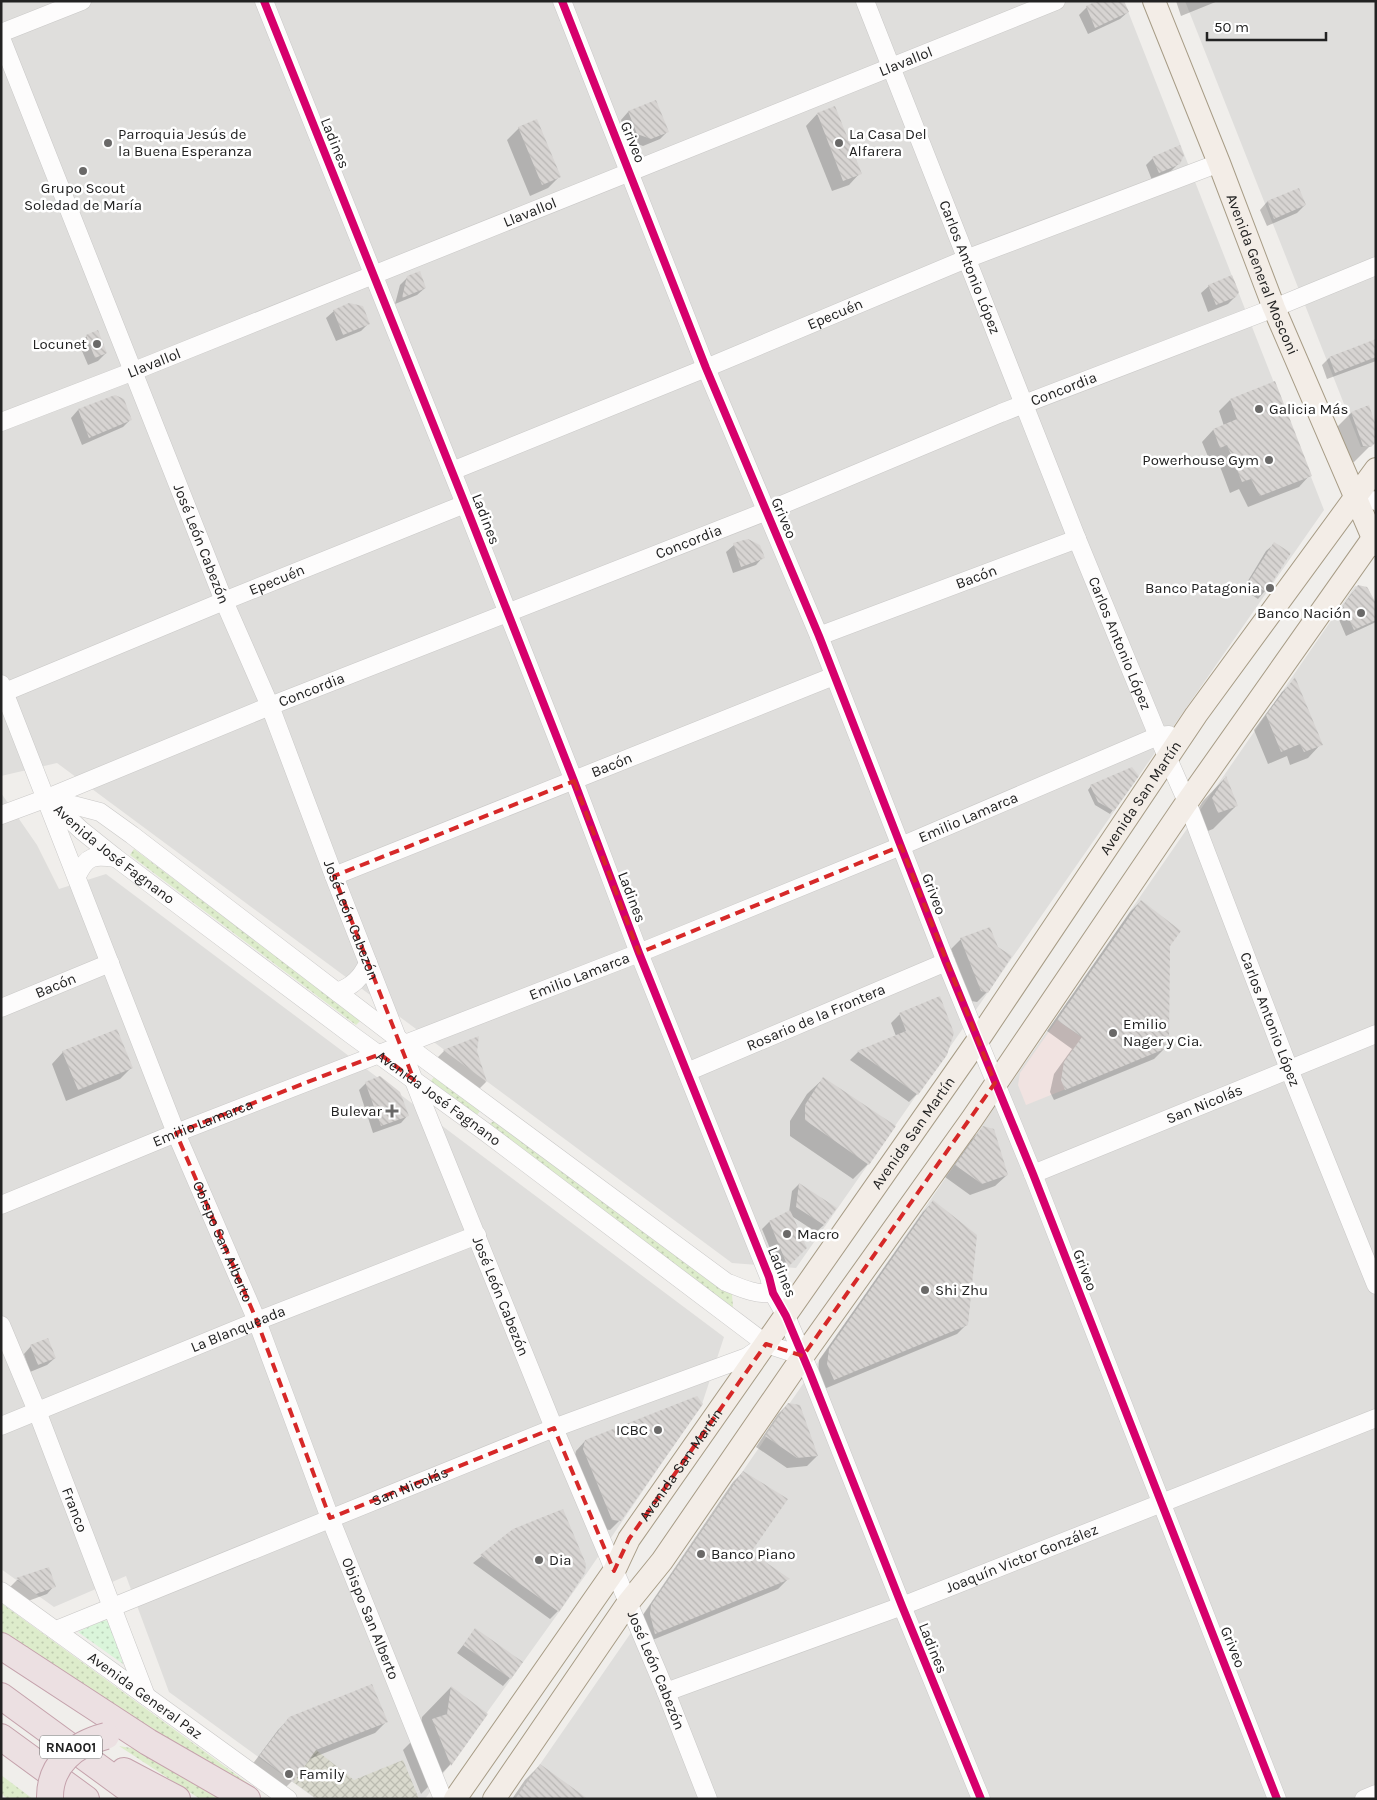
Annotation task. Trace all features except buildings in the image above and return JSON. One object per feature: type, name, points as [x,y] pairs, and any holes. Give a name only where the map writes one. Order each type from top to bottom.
[{"type":"highway","points":[[1,1646],[148,1742],[247,1799]]},
{"type":"highway","name":"RNA001","points":[[1,1696],[142,1799]]},
{"type":"highway","points":[[49,1731],[177,1799]]},
{"type":"highway","points":[[50,1799],[53,1777],[62,1762],[74,1750],[88,1741],[117,1735],[148,1742]]},
{"type":"highway","name":"RNA001","points":[[1,1737],[86,1799]]},
{"type":"main road","name":"Avenida General Mosconi","points":[[1154,1],[1219,163],[1274,308],[1366,498],[1375,539]]},
{"type":"main road","name":"Avenida San Martín","points":[[455,1799],[614,1571],[629,1539],[978,1040],[1184,732],[1366,498],[1376,469]]},
{"type":"main road","points":[[494,1799],[628,1603],[662,1562],[803,1356],[972,1119],[1187,802],[1375,539]]},
{"type":"street","points":[[1,33],[82,1]]},
{"type":"street","name":"Ladines","points":[[264,1],[372,275],[466,504],[639,953],[769,1277],[773,1293],[786,1316],[803,1356],[981,1799]]},
{"type":"street","name":"Griveo","points":[[562,1],[706,368],[819,636],[946,962],[1033,1174],[1278,1799]]},
{"type":"street","name":"Carlos Antonio López","points":[[865,1],[1077,539],[1187,802],[1289,1069],[1376,1285]]},
{"type":"street","name":"Llavallol","points":[[1,422],[134,371],[1056,1]]},
{"type":"street","name":"José León Cabezón","points":[[1,38],[224,601],[270,706],[334,876],[401,1042],[413,1079],[554,1428],[666,1692],[708,1799]]},
{"type":"street","name":"Epecuén","points":[[452,471],[706,368],[966,258],[1219,163]]},
{"type":"street","name":"Concordia","points":[[1,815],[47,798],[270,706],[767,511],[1024,405],[1274,308],[1376,266]]},
{"type":"street","name":"Epecuén","points":[[3,688],[466,504]]},
{"type":"street","name":"Bacón","points":[[819,636],[1077,539]]},
{"type":"street","name":"Bacón","points":[[334,876],[834,676]]},
{"type":"street","name":"Obispo San Alberto","points":[[3,688],[176,1133],[257,1321],[330,1518],[443,1799]]},
{"type":"street","name":"Emilio Lamarca","points":[[1,1205],[176,1133],[380,1054],[401,1042],[639,953],[901,846],[1158,736],[1184,732]]},
{"type":"street","name":"Avenida José Fagnano","points":[[47,798],[100,812],[401,1042],[726,1282],[762,1294],[773,1293]]},
{"type":"street","name":"Avenida José Fagnano","points":[[47,798],[81,830],[116,858],[766,1344],[803,1356]]},
{"type":"street","points":[[76,876],[83,864],[89,859],[97,856],[116,858],[132,835]]},
{"type":"street","name":"Rosario de la Frontera","points":[[686,1072],[946,962]]},
{"type":"street","name":"Bacón","points":[[1,1008],[110,963]]},
{"type":"street","points":[[337,992],[348,988],[357,981],[364,973],[368,963]]},
{"type":"street","name":"San Nicolás","points":[[1033,1174],[1376,1034]]},
{"type":"street","name":"La Blanqueada","points":[[1,1426],[257,1321],[477,1235]]},
{"type":"street","name":"Franco","points":[[1,1325],[37,1411],[146,1696]]},
{"type":"street","name":"San Nicolás","points":[[56,1630],[554,1428],[746,1357],[766,1344]]},
{"type":"street","name":"Joaquín Victor González","points":[[666,1692],[902,1606],[1376,1418]]},
{"type":"street","name":"Avenida General Paz","points":[[1,1591],[288,1799]]},
{"type":"street","points":[[1364,1799],[1376,1794]]},
{"type":"highlighted area","points":[[574,781],[639,953],[901,846],[995,1083],[803,1356],[766,1344],[629,1539],[614,1571],[554,1428],[330,1518],[257,1321],[176,1133],[380,1054],[414,1080],[334,876]]},
{"type":"shaded area","points":[[1,1],[1124,1],[1324,510],[796,1268],[732,1263],[57,763],[1,776]]},
{"type":"shaded area","points":[[1185,1],[1376,1],[1376,441],[1371,446],[1361,447]]},
{"type":"shaded area","points":[[1355,586],[1368,588],[1376,607],[1376,1799],[516,1799]]},
{"type":"shaded area","points":[[1,793],[37,845],[59,889],[106,874],[724,1337],[702,1404],[587,1573],[425,1799],[316,1799],[169,1692],[126,1576],[54,1607],[1,1569]]},
{"type":"shaded area","points":[[1057,1020],[1123,1066],[1026,1105],[1018,1085],[1020,1073]]},
{"type":"shaded area","points":[[316,1750],[354,1780],[403,1760],[419,1799],[317,1799],[293,1782]]},
{"type":"green space","points":[[134,849],[361,1020],[356,1025],[130,855]]},
{"type":"green space","points":[[434,1077],[480,1111],[477,1115],[431,1081]]},
{"type":"green space","points":[[494,1121],[732,1294],[733,1308],[488,1125]]},
{"type":"green space","points":[[1,1603],[253,1787],[200,1762],[1,1633]]},
{"type":"green space","points":[[103,1620],[109,1621],[123,1664],[78,1632]]},
{"type":"green space","points":[[119,1746],[142,1750],[235,1799],[200,1799]]},
{"type":"green space","points":[[1,1775],[33,1799],[7,1799],[1,1793]]},
{"type":"cycle path","points":[[264,1],[465,504],[574,781],[639,953],[769,1277],[773,1293],[786,1316],[810,1373],[981,1799]]},
{"type":"cycle path","points":[[562,1],[706,368],[819,636],[946,962],[1033,1174],[1277,1799]]},
{"type":"place","name":"Parroquia Jesús de la Buena Esperanza","points":[[108,143]]},
{"type":"place","name":"La Casa Del Alfarera","points":[[839,143]]},
{"type":"place","name":"Grupo Scout Soledad de María","points":[[83,171]]},
{"type":"place","name":"Locunet","points":[[97,344]]},
{"type":"place","name":"Galicia Más","points":[[1259,409]]},
{"type":"place","name":"Powerhouse Gym","points":[[1269,460]]},
{"type":"place","name":"Banco Patagonia","points":[[1270,588]]},
{"type":"place","name":"Banco Nación","points":[[1361,613]]},
{"type":"place","name":"Emilio Nager y Cia.","points":[[1113,1033]]},
{"type":"place","name":"Bulevar","points":[[392,1111]]},
{"type":"place","name":"Macro","points":[[787,1234]]},
{"type":"place","name":"Shi Zhu","points":[[925,1290]]},
{"type":"place","name":"ICBC","points":[[658,1430]]},
{"type":"place","name":"Banco Piano","points":[[701,1554]]},
{"type":"place","name":"Dia","points":[[539,1560]]},
{"type":"place","name":"Family","points":[[289,1774]]}]
